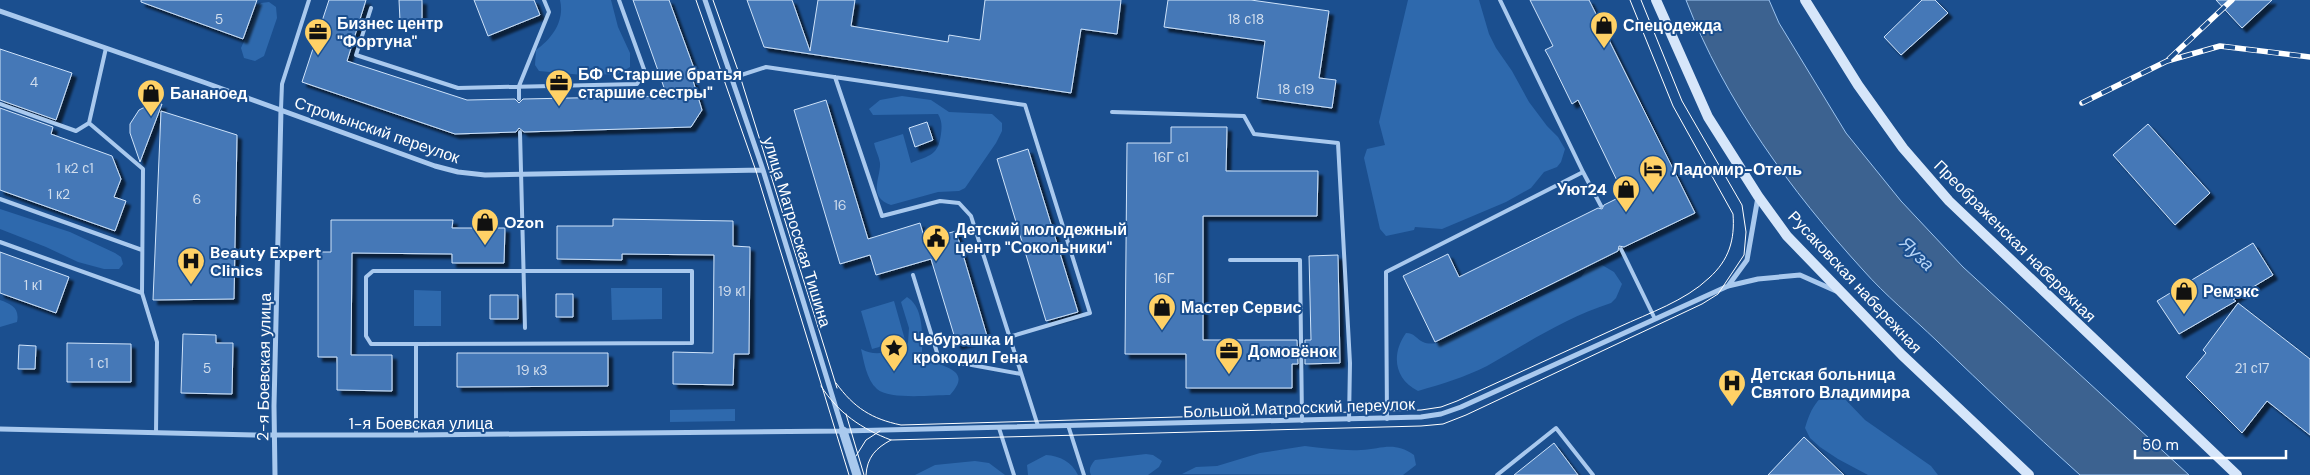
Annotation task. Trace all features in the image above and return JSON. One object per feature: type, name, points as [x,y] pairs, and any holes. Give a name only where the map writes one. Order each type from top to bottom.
[{"type":"main road","name":"Русаковская набережная","points":[[1656,0],[1708,118],[1758,196],[1787,236],[1902,355],[2029,475]]},
{"type":"main road","name":"Преображенская набережная","points":[[1805,0],[1858,85],[1903,148],[1950,202],[2237,475]]},
{"type":"street","name":"улица Матросская Тишина","points":[[705,0],[763,170],[856,475]]},
{"type":"street","name":"Стромынский переулок","points":[[0,11],[281,109],[435,166],[458,172],[485,175],[763,170]]},
{"type":"street","name":"2-я Боевская улица","points":[[275,475],[281,109]]},
{"type":"street","name":"Большой Матросский переулок","points":[[1728,286],[1747,260],[1758,196]]},
{"type":"street","name":"Большой Матросский переулок","points":[[843,431],[1387,419],[1440,414],[1461,407],[1728,286],[1758,279],[1800,275],[1841,294]]},
{"type":"street","name":"1-я Боевская улица","points":[[0,429],[275,436],[843,431]]},
{"type":"lane","points":[[281,109],[282,84],[309,0]]},
{"type":"lane","points":[[519,99],[519,86],[549,12],[544,0]]},
{"type":"lane","points":[[371,8],[356,54],[458,88],[637,84],[645,72],[619,0]]},
{"type":"lane","points":[[1500,0],[1601,206]]},
{"type":"lane","points":[[0,104],[76,131],[89,123],[106,48]]},
{"type":"lane","points":[[732,78],[766,67],[1025,105],[1090,313],[1009,337]]},
{"type":"lane","points":[[835,77],[882,216],[940,201],[959,203],[971,216],[1038,426]]},
{"type":"lane","points":[[1112,112],[1244,116],[1254,134],[1338,143],[1350,363],[1349,420]]},
{"type":"lane","points":[[89,123],[143,169],[142,293],[156,342],[156,433]]},
{"type":"lane","points":[[520,132],[525,328]]},
{"type":"lane","points":[[1387,419],[1386,272],[1583,172]]},
{"type":"lane","points":[[0,199],[142,250]]},
{"type":"lane","points":[[0,242],[142,293]]},
{"type":"lane","points":[[1621,249],[1655,319]]},
{"type":"lane","points":[[1230,260],[1300,260],[1302,421]]},
{"type":"lane","points":[[373,271],[692,271],[692,343],[416,344],[372,344],[366,336],[366,277],[373,271]]},
{"type":"lane","points":[[913,275],[939,360],[1021,374]]},
{"type":"lane","points":[[416,344],[416,436]]},
{"type":"lane","points":[[1068,425],[1084,475]]},
{"type":"lane","points":[[999,428],[1014,475]]},
{"type":"lane","points":[[1497,475],[1556,428],[1593,475]]},
{"type":"shaded area","points":[[560,0],[611,0],[618,27],[630,53],[630,67],[618,74],[583,75],[539,71],[535,65],[536,50],[542,46],[556,29],[561,15]]},
{"type":"shaded area","points":[[1408,0],[1479,0],[1489,34],[1496,48],[1512,71],[1529,102],[1558,137],[1565,149],[1561,162],[1557,167],[1544,172],[1531,188],[1506,202],[1442,229],[1415,227],[1414,230],[1386,236],[1380,229],[1364,158],[1367,149],[1385,145],[1379,122]]},
{"type":"shaded area","points":[[269,2],[276,7],[277,18],[264,56],[255,61],[244,58],[241,48],[257,7],[261,3]]},
{"type":"shaded area","points":[[902,96],[931,100],[949,112],[992,114],[1002,123],[1002,131],[996,143],[965,188],[959,191],[938,192],[891,205],[879,197],[877,186],[880,163],[874,143],[903,134],[911,163],[932,154],[940,141],[942,126],[938,114],[873,115],[869,109],[880,100]]},
{"type":"shaded area","points":[[0,209],[70,232],[115,253],[121,257],[123,264],[119,269],[104,269],[78,262],[0,229]]},
{"type":"shaded area","points":[[1602,265],[1614,272],[1622,284],[1616,298],[1611,303],[1563,323],[1487,366],[1445,383],[1418,391],[1404,380],[1400,373],[1397,365],[1398,349],[1406,333],[1425,343],[1443,342],[1581,277],[1586,270]]},
{"type":"shaded area","points":[[611,288],[662,288],[662,319],[612,320]]},
{"type":"shaded area","points":[[414,290],[441,291],[441,326],[414,326]]},
{"type":"shaded area","points":[[907,297],[913,302],[920,316],[922,356],[951,369],[959,379],[957,386],[950,395],[891,395],[877,389],[868,375],[861,349],[867,352],[879,353],[890,351],[908,343],[909,328],[901,302]]},
{"type":"shaded area","points":[[0,300],[14,307],[18,317],[17,322],[0,327]]},
{"type":"shaded area","points":[[894,301],[905,340],[872,349],[861,311]]},
{"type":"shaded area","points":[[1832,390],[1842,396],[1865,420],[1931,466],[1938,475],[1868,475],[1820,447],[1810,438],[1805,428],[1814,406],[1826,393]]},
{"type":"shaded area","points":[[735,409],[735,421],[670,422],[670,410]]},
{"type":"shaded area","points":[[1305,446],[1354,450],[1388,447],[1400,448],[1414,455],[1416,465],[1403,475],[1182,474],[1196,467],[1217,466],[1260,453]]},
{"type":"shaded area","points":[[1146,454],[1153,455],[1162,461],[1159,467],[1148,475],[1091,475],[1090,473],[1090,467],[1095,460]]},
{"type":"shaded area","points":[[1046,455],[1065,461],[1078,475],[1028,475],[1027,465]]},
{"type":"shaded area","points":[[975,461],[989,463],[1005,475],[915,475],[935,465]]},
{"type":"water","name":"Яуза","points":[[1686,0],[1769,0],[1779,23],[1846,133],[1901,201],[1963,267],[2189,475],[2080,475],[1889,297],[1810,209],[1762,143],[1720,74]]},
{"type":"building","points":[[141,0],[257,0],[243,39],[141,2]]},
{"type":"building","points":[[329,0],[366,0],[347,61],[467,100],[515,99],[519,103],[523,99],[667,96],[633,0],[669,0],[695,71],[691,74],[702,110],[691,127],[524,132],[519,128],[516,132],[455,134],[302,82]]},
{"type":"building","points":[[399,0],[422,0],[422,21],[400,21]]},
{"type":"building","points":[[474,0],[534,0],[540,15],[488,36]]},
{"type":"building","points":[[747,0],[792,0],[810,51],[818,0],[855,0],[851,26],[948,42],[949,35],[980,40],[985,0],[1121,0],[1117,34],[1081,29],[1071,93],[764,47]]},
{"type":"building","points":[[1168,0],[1251,0],[1329,11],[1319,78],[1336,80],[1332,108],[1257,98],[1265,41],[1164,27]]},
{"type":"building","points":[[1530,0],[1589,0],[1695,213],[1624,247],[1619,246],[1618,251],[1435,342],[1403,276],[1448,254],[1459,277],[1598,208],[1602,209],[1604,205],[1624,195],[1578,100],[1572,104],[1545,50],[1553,46]]},
{"type":"building","points":[[1922,0],[1935,0],[1948,13],[1901,55],[1884,37]]},
{"type":"building","points":[[2216,0],[2272,0],[2242,28]]},
{"type":"building","points":[[0,49],[72,73],[56,120],[0,100]]},
{"type":"building","points":[[826,100],[868,239],[920,223],[925,240],[956,231],[987,336],[957,345],[931,259],[876,275],[870,255],[840,264],[794,110]]},
{"type":"building","points":[[162,104],[140,162],[130,133],[130,124],[139,110],[147,106]]},
{"type":"building","points":[[0,108],[53,127],[51,134],[112,156],[121,179],[114,197],[126,201],[115,231],[0,190]]},
{"type":"building","points":[[161,111],[237,135],[234,299],[153,300]]},
{"type":"building","points":[[927,122],[933,140],[915,147],[909,128]]},
{"type":"building","points":[[2148,124],[2210,193],[2175,225],[2113,155]]},
{"type":"building","points":[[1171,127],[1227,127],[1226,171],[1318,171],[1317,216],[1203,216],[1203,340],[1297,340],[1298,364],[1292,364],[1292,388],[1186,388],[1186,354],[1125,354],[1127,143],[1171,143]]},
{"type":"building","points":[[1028,149],[1078,312],[1046,321],[997,159]]},
{"type":"building","points":[[613,219],[733,221],[733,246],[750,247],[749,354],[734,354],[733,385],[673,384],[673,352],[713,353],[714,255],[622,254],[622,260],[557,259],[557,226],[613,226]]},
{"type":"building","points":[[331,220],[453,220],[452,228],[505,228],[504,263],[452,263],[452,254],[352,253],[351,355],[392,355],[392,391],[337,390],[337,357],[318,357],[318,252],[331,252]]},
{"type":"building","points":[[2253,243],[2273,275],[2233,299],[2236,301],[2179,334],[2157,301]]},
{"type":"building","points":[[0,252],[69,277],[56,313],[0,293]]},
{"type":"building","points":[[1338,255],[1340,363],[1305,364],[1305,340],[1311,340],[1309,256]]},
{"type":"building","points":[[556,294],[573,294],[573,317],[556,317]]},
{"type":"building","points":[[490,295],[518,295],[518,319],[490,319]]},
{"type":"building","points":[[2238,303],[2310,359],[2310,435],[2267,401],[2242,433],[2186,377],[2206,353],[2203,350]]},
{"type":"building","points":[[183,334],[216,335],[216,343],[233,343],[232,394],[181,393]]},
{"type":"building","points":[[67,343],[131,344],[131,382],[67,382]]},
{"type":"building","points":[[19,345],[36,346],[35,369],[18,369]]},
{"type":"building","points":[[457,353],[608,353],[608,386],[457,387]]},
{"type":"building","points":[[1804,437],[1844,475],[1768,475]]},
{"type":"building","points":[[1554,443],[1578,475],[1514,475]]},
{"type":"tram line","points":[[696,0],[756,171],[849,475]]},
{"type":"tram line","points":[[713,0],[740,76],[837,388]]},
{"type":"tram line","points":[[836,383],[864,411],[872,416],[901,425],[1421,410],[1441,407],[1457,401],[1666,306],[1689,293],[1716,271],[1726,257],[1732,241],[1733,214],[1673,106],[1630,0]]},
{"type":"tram line","points":[[821,386],[835,404],[852,419],[870,431],[891,440],[1443,424],[1466,415],[1702,304],[1718,294],[1744,255],[1746,232],[1742,205],[1682,101],[1641,0]]},
{"type":"tram line","points":[[846,414],[864,475]]},
{"type":"tram line","points":[[856,456],[866,440],[880,431]]},
{"type":"tram line","points":[[866,475],[870,458],[881,446],[891,440]]},
{"type":"railway","points":[[2169,59],[2232,0]]},
{"type":"railway","points":[[2082,103],[2167,61],[2220,46],[2310,57]]},
{"type":"place","name":"Спецодежда","points":[[1604,49]]},
{"type":"place","name":"Бизнес центр \"Фортуна\"","points":[[318,56]]},
{"type":"place","name":"БФ \"Старшие братья старшие сестры\"","points":[[559,107]]},
{"type":"place","name":"Бананоед","points":[[151,117]]},
{"type":"place","name":"Ладомир-Отель","points":[[1653,193]]},
{"type":"place","name":"Уют24","points":[[1626,213]]},
{"type":"place","name":"Ozon","points":[[485,246]]},
{"type":"place","name":"Детский молодежный центр \"Сокольники\"","points":[[936,262]]},
{"type":"place","name":"Beauty Expert Clinics","points":[[191,285]]},
{"type":"place","name":"Ремэкс","points":[[2184,315]]},
{"type":"place","name":"Мастер Сервис","points":[[1162,331]]},
{"type":"place","name":"Чебурашка и крокодил Гена","points":[[894,372]]},
{"type":"place","name":"Домовёнок","points":[[1229,375]]},
{"type":"place","name":"Детская больница Святого Владимира","points":[[1732,407]]}]
